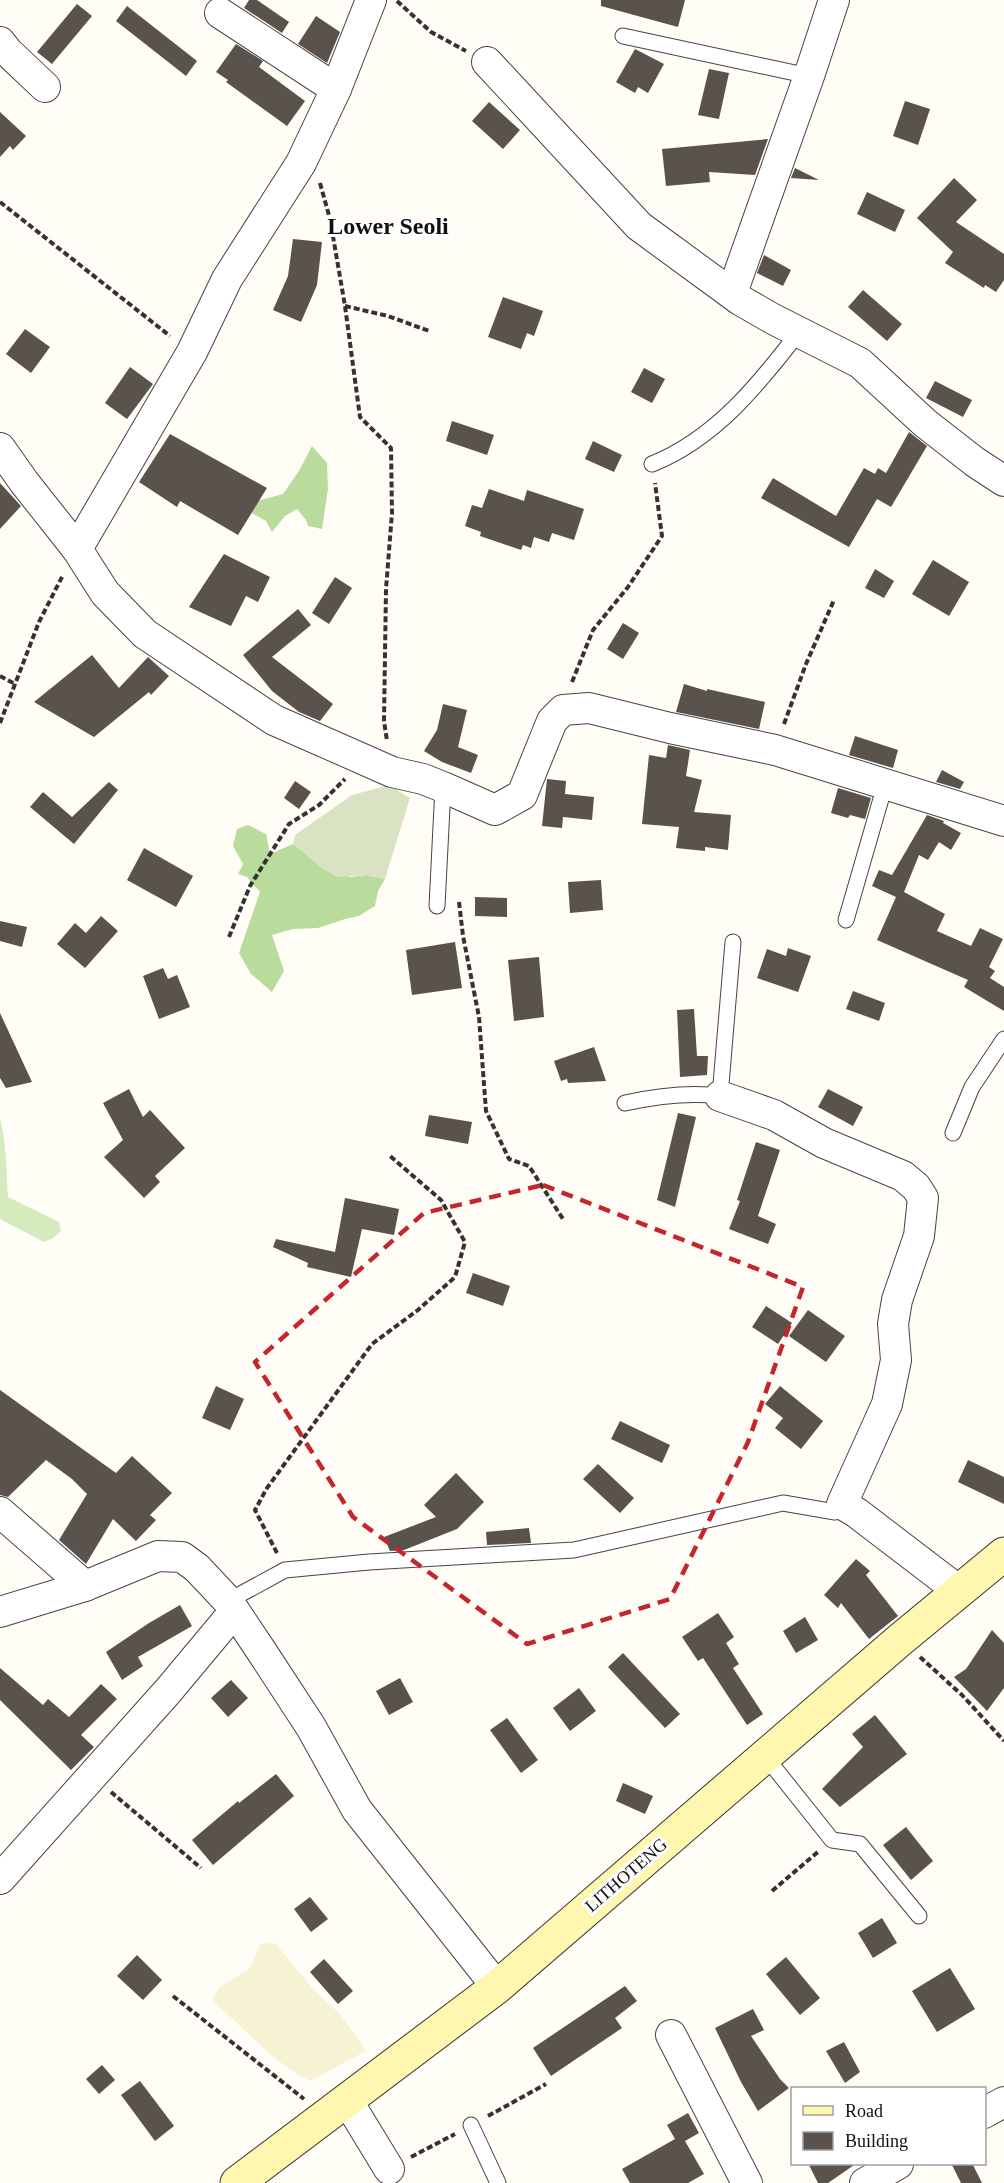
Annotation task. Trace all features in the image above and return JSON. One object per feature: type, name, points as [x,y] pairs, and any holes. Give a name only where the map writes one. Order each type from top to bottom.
[{"type":"main road","name":"LITHOTENG","points":[[237,2183],[497,1987],[901,1639],[1004,1554]]},
{"type":"street","points":[[77,549],[192,352],[227,279],[301,163],[336,89],[371,0]]},
{"type":"street","points":[[732,293],[834,0]]},
{"type":"street","points":[[220,13],[336,89]]},
{"type":"street","points":[[0,42],[45,87]]},
{"type":"street","points":[[487,62],[639,226],[732,293],[799,332],[860,363],[925,423],[975,462],[1004,481]]},
{"type":"street","points":[[0,448],[77,549],[105,593],[145,634],[274,720],[392,772],[423,779],[495,810],[522,795],[552,721],[563,710],[590,708],[775,750],[1004,821]]},
{"type":"street","points":[[720,1096],[774,1115],[824,1143],[903,1176],[916,1187],[923,1198],[919,1236],[897,1300],[893,1324],[896,1360],[887,1404],[842,1504],[959,1591]]},
{"type":"street","points":[[0,1512],[85,1586]]},
{"type":"street","points":[[0,1612],[85,1586],[158,1557],[182,1557],[197,1568],[231,1606],[311,1727],[357,1810],[497,1987]]},
{"type":"street","points":[[0,1879],[168,1691],[231,1606]]},
{"type":"street","points":[[671,2035],[747,2183]]},
{"type":"street","points":[[986,2112],[1004,2102]]},
{"type":"street","points":[[337,2108],[389,2169]]},
{"type":"street","points":[[865,2183],[895,2165]]},
{"type":"lane","points":[[623,36],[809,76]]},
{"type":"lane","points":[[652,464],[667,458],[707,434],[770,369],[799,332]]},
{"type":"lane","points":[[846,920],[885,785]]},
{"type":"lane","points":[[436,906],[443,787]]},
{"type":"lane","points":[[625,1103],[697,1093],[720,1096],[733,942]]},
{"type":"lane","points":[[953,1132],[972,1087],[1004,1039]]},
{"type":"lane","points":[[231,1606],[285,1570],[369,1562],[574,1550],[783,1503],[835,1512],[842,1504]]},
{"type":"lane","points":[[765,1756],[832,1840],[860,1844],[919,1917]]},
{"type":"lane","points":[[471,2125],[498,2183]]},
{"type":"path","points":[[397,0],[431,32],[487,62]]},
{"type":"path","points":[[301,163],[319,180],[330,219],[360,417],[391,448],[392,513],[386,589],[384,721],[392,772]]},
{"type":"path","points":[[0,202],[192,352]]},
{"type":"path","points":[[345,306],[388,316],[429,331]]},
{"type":"path","points":[[563,710],[577,666],[593,630],[628,587],[662,536],[652,464]]},
{"type":"path","points":[[0,723],[39,622],[77,549]]},
{"type":"path","points":[[775,750],[806,664],[834,600]]},
{"type":"path","points":[[0,676],[15,684]]},
{"type":"path","points":[[229,937],[250,886],[289,824],[319,805],[364,760]]},
{"type":"path","points":[[459,901],[463,936],[479,1017],[486,1111],[509,1159],[529,1166],[563,1219]]},
{"type":"path","points":[[285,1570],[255,1510],[267,1488],[372,1344],[418,1310],[455,1277],[465,1242],[441,1200],[390,1156]]},
{"type":"path","points":[[901,1639],[962,1695],[1004,1742]]},
{"type":"path","points":[[92,1776],[201,1868]]},
{"type":"path","points":[[772,1891],[832,1840]]},
{"type":"path","points":[[173,1996],[297,2095],[337,2108]]},
{"type":"highlighted area","points":[[543,1185],[803,1287],[748,1442],[670,1599],[527,1644],[353,1517],[255,1362],[424,1213]]},
{"type":"shaded area","points":[[275,1943],[313,1989],[341,2015],[366,2051],[310,2081],[273,2057],[212,2000],[219,1988],[250,1968],[260,1944]]},
{"type":"green space","points":[[312,446],[327,463],[328,489],[322,529],[308,526],[297,509],[285,516],[272,532],[266,521],[248,511],[253,502],[283,494],[299,471]]},
{"type":"green space","points":[[389,785],[410,798],[385,879],[366,875],[337,877],[320,867],[293,844],[295,835],[352,795]]},
{"type":"green space","points":[[248,825],[266,834],[270,854],[293,844],[307,855],[350,877],[366,875],[385,879],[378,891],[375,906],[359,916],[318,928],[293,929],[272,935],[284,971],[272,992],[251,974],[239,953],[260,892],[247,877],[238,874],[243,864],[233,846],[237,829]]},
{"type":"green space","points":[[0,1118],[5,1148],[8,1197],[59,1222],[61,1231],[44,1242],[0,1219]]},
{"type":"building","points":[[249,0],[257,0],[289,22],[282,33],[244,8]]},
{"type":"building","points":[[601,0],[685,0],[678,27],[601,6]]},
{"type":"building","points":[[77,4],[92,16],[52,64],[37,52]]},
{"type":"building","points":[[127,6],[197,61],[186,76],[116,21]]},
{"type":"building","points":[[316,16],[340,32],[327,63],[298,44]]},
{"type":"building","points":[[236,44],[263,61],[259,67],[305,101],[287,126],[226,82],[228,80],[216,72]]},
{"type":"building","points":[[635,49],[664,64],[648,93],[638,87],[635,93],[616,82]]},
{"type":"building","points":[[709,69],[729,73],[719,119],[698,115]]},
{"type":"building","points":[[905,101],[930,109],[918,145],[893,136]]},
{"type":"building","points":[[489,102],[520,130],[503,149],[472,121]]},
{"type":"building","points":[[0,112],[26,136],[13,150],[10,146],[0,157]]},
{"type":"building","points":[[768,139],[755,175],[709,172],[710,182],[666,186],[662,149]]},
{"type":"building","points":[[795,168],[819,180],[791,178]]},
{"type":"building","points":[[954,178],[977,200],[956,222],[1004,254],[1004,280],[996,292],[985,285],[984,288],[945,263],[953,252],[917,218]]},
{"type":"building","points":[[867,192],[905,210],[895,232],[857,214]]},
{"type":"building","points":[[293,239],[322,242],[317,285],[301,322],[273,310],[288,276]]},
{"type":"building","points":[[764,255],[791,270],[783,286],[757,273]]},
{"type":"building","points":[[863,290],[902,324],[887,341],[848,307]]},
{"type":"building","points":[[503,297],[543,311],[534,336],[527,333],[521,349],[488,337]]},
{"type":"building","points":[[25,329],[50,347],[31,373],[6,354]]},
{"type":"building","points":[[130,367],[153,384],[127,419],[105,403]]},
{"type":"building","points":[[644,368],[665,379],[652,403],[631,392]]},
{"type":"building","points":[[935,381],[972,400],[963,417],[926,398]]},
{"type":"building","points":[[452,421],[494,435],[487,455],[446,441]]},
{"type":"building","points":[[909,432],[927,446],[891,507],[877,499],[849,547],[761,498],[773,478],[836,516],[864,468],[875,474],[878,468],[886,473]]},
{"type":"building","points":[[170,434],[267,488],[238,535],[180,501],[177,507],[139,482]]},
{"type":"building","points":[[593,441],[622,455],[614,472],[585,459]]},
{"type":"building","points":[[0,483],[21,506],[0,529]]},
{"type":"building","points":[[489,489],[524,501],[527,490],[584,509],[574,540],[552,533],[549,542],[534,537],[531,548],[523,545],[521,550],[480,536],[481,532],[465,526],[472,505],[482,508]]},
{"type":"building","points":[[224,554],[270,577],[258,602],[246,596],[231,626],[189,607]]},
{"type":"building","points":[[933,560],[969,582],[949,616],[912,594]]},
{"type":"building","points":[[875,569],[894,581],[884,598],[865,588]]},
{"type":"building","points":[[335,577],[352,588],[329,624],[312,613]]},
{"type":"building","points":[[298,609],[311,625],[272,657],[333,704],[320,721],[299,712],[272,691],[243,655]]},
{"type":"building","points":[[623,623],[639,633],[623,659],[607,649]]},
{"type":"building","points":[[92,655],[119,688],[148,657],[169,676],[151,695],[149,692],[94,737],[34,702]]},
{"type":"building","points":[[684,684],[707,691],[707,689],[765,702],[759,729],[676,712]]},
{"type":"building","points":[[443,704],[467,710],[458,747],[478,755],[471,773],[442,762],[424,751],[437,730]]},
{"type":"building","points":[[855,736],[898,750],[893,768],[849,755]]},
{"type":"building","points":[[668,745],[690,750],[686,776],[702,780],[694,812],[731,815],[728,850],[705,847],[705,851],[676,848],[679,827],[642,824],[649,755],[666,758]]},
{"type":"building","points":[[942,770],[964,782],[960,789],[936,782]]},
{"type":"building","points":[[547,779],[566,781],[565,794],[594,797],[592,820],[563,817],[562,828],[542,826]]},
{"type":"building","points":[[295,781],[311,792],[299,809],[284,798]]},
{"type":"building","points":[[109,782],[118,790],[74,844],[30,807],[43,792],[72,817]]},
{"type":"building","points":[[838,788],[871,798],[865,819],[850,815],[848,818],[831,813]]},
{"type":"building","points":[[927,815],[944,821],[943,823],[961,833],[951,850],[939,842],[928,860],[919,855],[904,892],[945,914],[937,931],[971,946],[980,928],[1003,939],[989,967],[995,971],[990,978],[1004,987],[1004,1011],[964,987],[968,980],[877,940],[896,897],[872,886],[879,870],[892,875]]},
{"type":"building","points":[[144,848],[193,876],[176,907],[127,880]]},
{"type":"building","points":[[601,880],[603,910],[570,913],[568,882]]},
{"type":"building","points":[[475,897],[507,898],[507,917],[475,916]]},
{"type":"building","points":[[101,916],[118,931],[85,968],[57,944],[75,923],[86,933]]},
{"type":"building","points":[[0,921],[27,927],[22,947],[0,941]]},
{"type":"building","points":[[455,942],[462,988],[412,995],[406,950]]},
{"type":"building","points":[[788,948],[811,956],[798,992],[757,978],[767,949],[786,956]]},
{"type":"building","points":[[539,957],[544,1017],[514,1021],[508,960]]},
{"type":"building","points":[[163,968],[168,979],[177,975],[190,1007],[159,1019],[143,976]]},
{"type":"building","points":[[853,991],[885,1003],[879,1021],[846,1009]]},
{"type":"building","points":[[694,1009],[697,1056],[708,1056],[707,1075],[680,1077],[677,1010]]},
{"type":"building","points":[[0,1013],[32,1082],[6,1088],[0,1078]]},
{"type":"building","points":[[594,1047],[606,1081],[568,1083],[567,1079],[561,1081],[554,1061]]},
{"type":"building","points":[[129,1089],[143,1117],[150,1110],[185,1148],[155,1176],[160,1182],[144,1198],[104,1157],[123,1140],[103,1103]]},
{"type":"building","points":[[828,1089],[863,1107],[853,1126],[818,1107]]},
{"type":"building","points":[[678,1113],[696,1117],[675,1207],[657,1200]]},
{"type":"building","points":[[429,1115],[472,1122],[468,1144],[425,1136]]},
{"type":"building","points":[[756,1142],[780,1150],[758,1216],[776,1224],[768,1244],[729,1229],[740,1201],[737,1200]]},
{"type":"building","points":[[345,1198],[399,1209],[394,1235],[362,1229],[351,1277],[307,1267],[308,1263],[273,1247],[276,1239],[335,1252]]},
{"type":"building","points":[[473,1273],[510,1286],[503,1306],[466,1293]]},
{"type":"building","points":[[766,1306],[792,1323],[778,1344],[752,1327]]},
{"type":"building","points":[[808,1310],[845,1336],[826,1362],[789,1336]]},
{"type":"building","points":[[216,1386],[244,1399],[230,1430],[202,1418]]},
{"type":"building","points":[[780,1386],[823,1421],[801,1449],[775,1428],[783,1418],[765,1404]]},
{"type":"building","points":[[0,1390],[116,1473],[132,1456],[172,1493],[150,1515],[156,1520],[136,1541],[113,1519],[86,1564],[59,1540],[87,1494],[72,1479],[46,1460],[8,1497],[0,1495]]},
{"type":"building","points":[[620,1421],[670,1445],[662,1463],[611,1439]]},
{"type":"building","points":[[968,1460],[1004,1477],[1004,1504],[958,1482]]},
{"type":"building","points":[[598,1464],[634,1498],[620,1513],[583,1479]]},
{"type":"building","points":[[456,1473],[484,1502],[457,1529],[404,1550],[390,1551],[384,1537],[436,1517],[424,1505]]},
{"type":"building","points":[[529,1528],[531,1543],[487,1545],[486,1532]]},
{"type":"building","points":[[856,1559],[870,1571],[866,1575],[898,1616],[869,1639],[841,1603],[838,1608],[824,1595]]},
{"type":"building","points":[[180,1605],[192,1626],[138,1657],[143,1666],[122,1680],[106,1652]]},
{"type":"building","points":[[718,1613],[734,1637],[726,1643],[739,1664],[733,1668],[763,1714],[747,1725],[703,1658],[698,1661],[682,1637]]},
{"type":"building","points":[[805,1617],[818,1640],[796,1653],[783,1631]]},
{"type":"building","points":[[992,1630],[1004,1643],[1004,1688],[987,1711],[954,1677],[966,1669]]},
{"type":"building","points":[[623,1653],[680,1714],[665,1728],[608,1667]]},
{"type":"building","points":[[0,1668],[43,1705],[48,1699],[69,1717],[101,1684],[117,1699],[81,1735],[94,1747],[71,1770],[0,1700]]},
{"type":"building","points":[[400,1678],[413,1702],[389,1715],[376,1691]]},
{"type":"building","points":[[231,1680],[248,1698],[228,1717],[211,1698]]},
{"type":"building","points":[[579,1688],[596,1711],[570,1731],[553,1708]]},
{"type":"building","points":[[875,1715],[907,1754],[840,1807],[822,1789],[863,1747],[852,1734]]},
{"type":"building","points":[[507,1718],[538,1760],[521,1773],[490,1730]]},
{"type":"building","points":[[276,1774],[294,1796],[213,1865],[192,1840],[238,1801],[239,1803]]},
{"type":"building","points":[[623,1783],[653,1796],[645,1814],[616,1801]]},
{"type":"building","points":[[906,1827],[933,1861],[911,1880],[883,1845]]},
{"type":"building","points":[[310,1897],[328,1919],[311,1932],[294,1909]]},
{"type":"building","points":[[882,1918],[897,1943],[873,1958],[858,1933]]},
{"type":"building","points":[[137,1955],[162,1980],[143,2000],[117,1976]]},
{"type":"building","points":[[786,1957],[820,1998],[800,2015],[766,1974]]},
{"type":"building","points":[[324,1959],[353,1991],[338,2004],[310,1972]]},
{"type":"building","points":[[950,1968],[975,2009],[937,2032],[912,1991]]},
{"type":"building","points":[[625,1986],[637,2001],[615,2018],[622,2028],[551,2076],[533,2048]]},
{"type":"building","points":[[753,2009],[764,2030],[751,2036],[780,2079],[789,2088],[758,2111],[715,2028]]},
{"type":"building","points":[[844,2042],[860,2072],[845,2083],[826,2051]]},
{"type":"building","points":[[102,2065],[115,2080],[99,2094],[86,2079]]},
{"type":"building","points":[[140,2081],[174,2126],[155,2141],[121,2095]]},
{"type":"building","points":[[688,2113],[699,2133],[685,2141],[704,2174],[688,2183],[630,2183],[622,2169],[675,2139],[667,2125]]},
{"type":"building","points":[[809,2165],[854,2165],[828,2183],[818,2183]]},
{"type":"building","points":[[952,2165],[973,2165],[982,2183],[961,2183]]},
{"type":"district","name":"Lower Seoli","points":[[388,226]]}]
